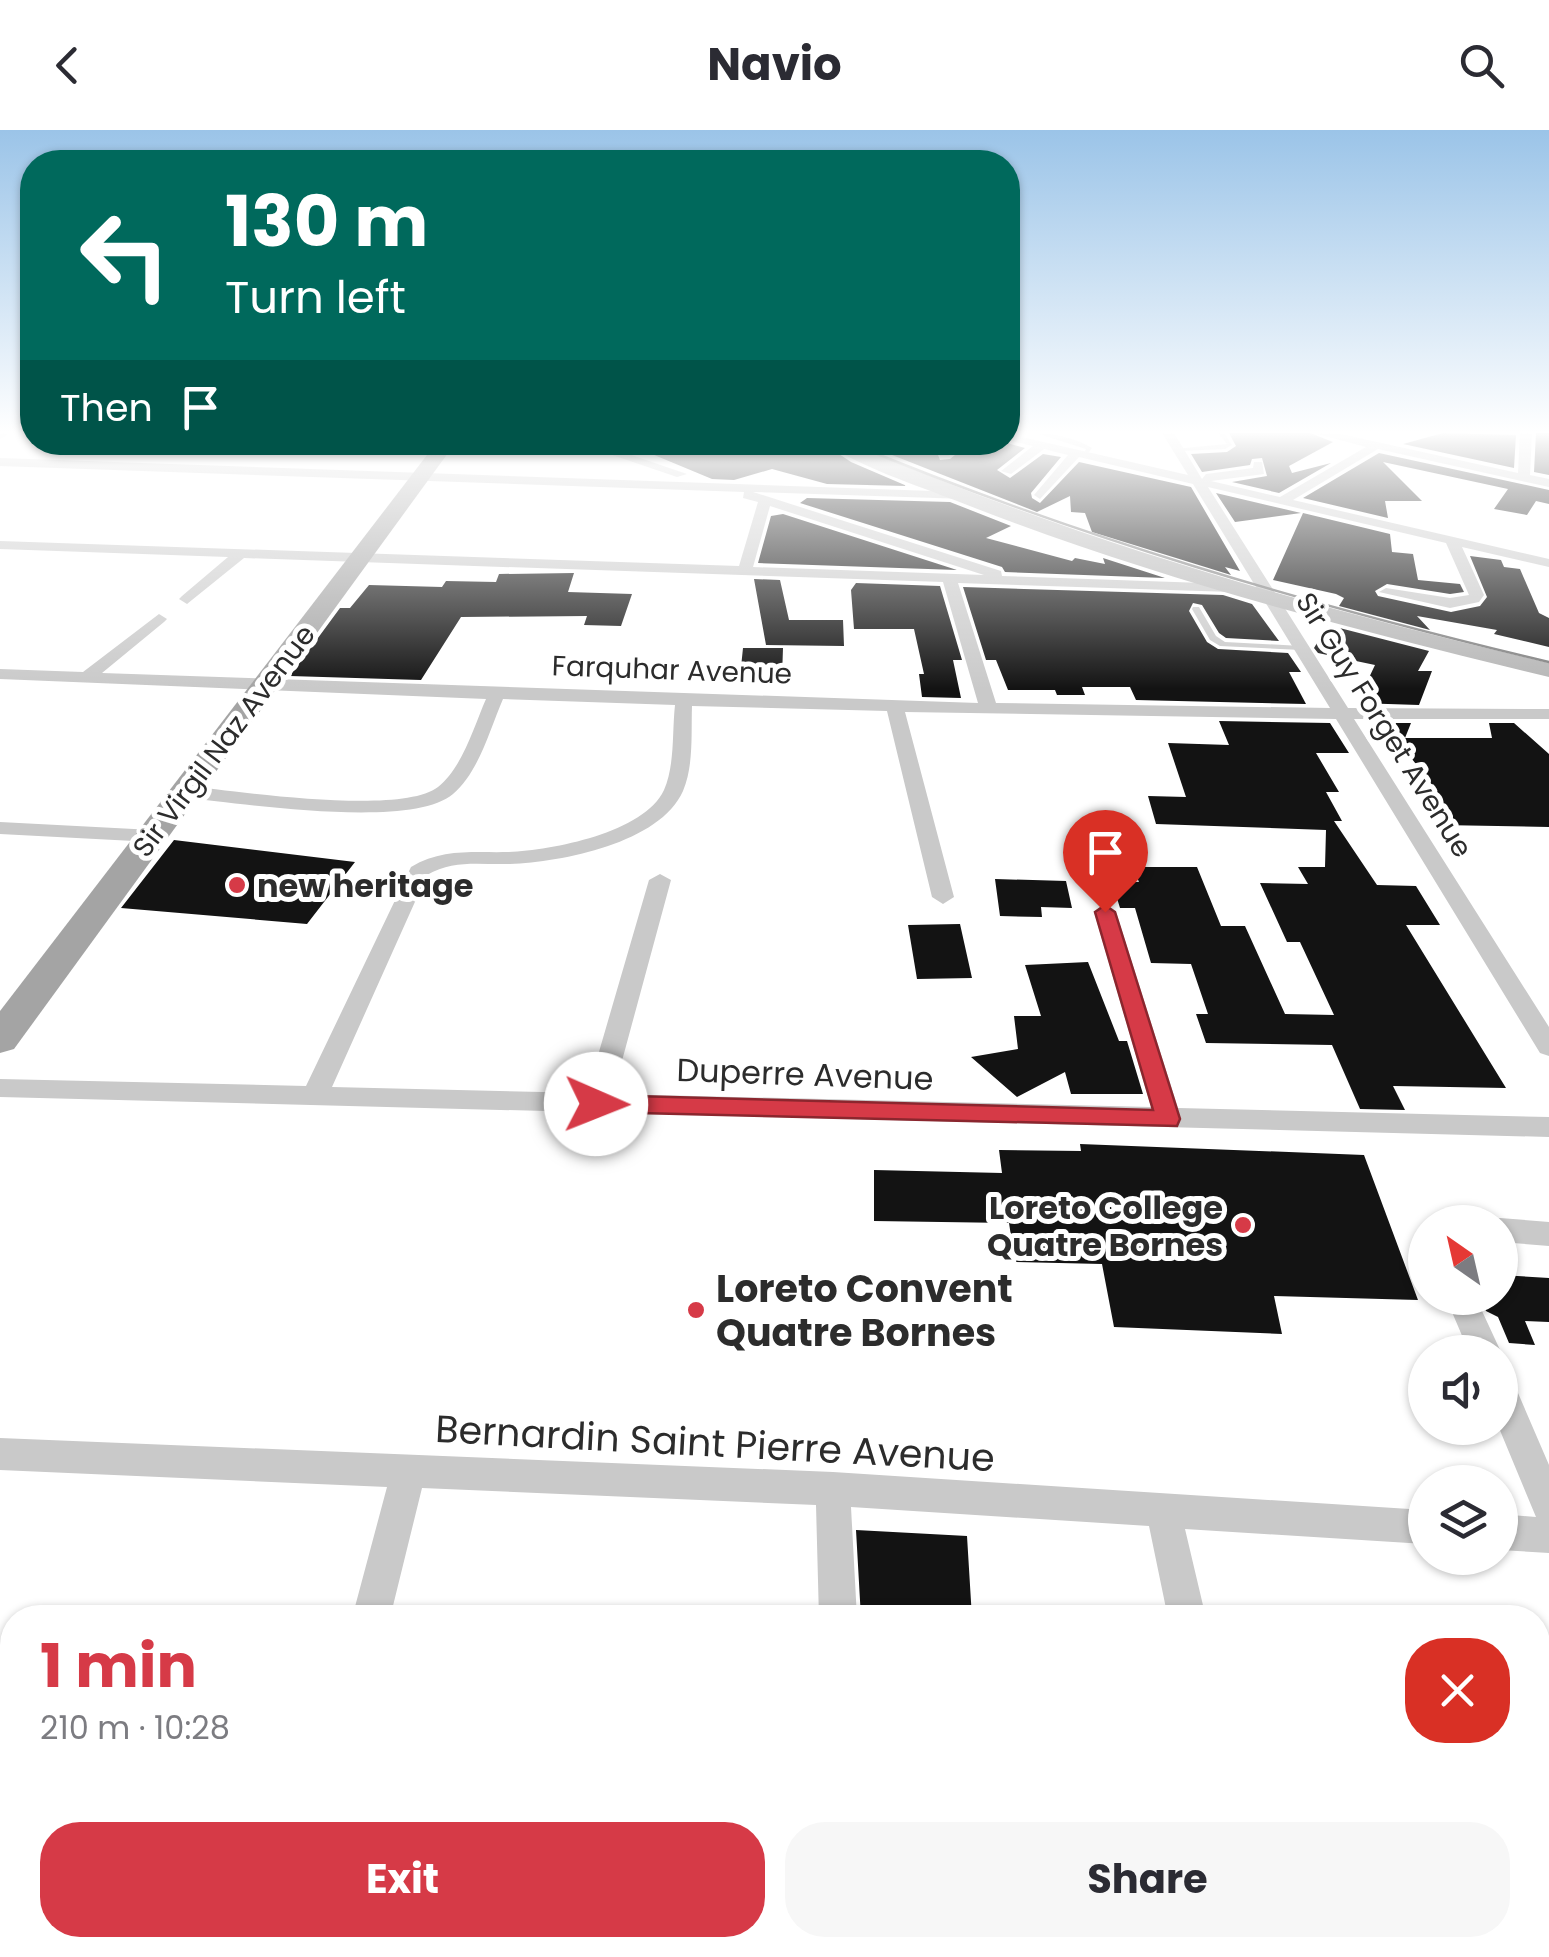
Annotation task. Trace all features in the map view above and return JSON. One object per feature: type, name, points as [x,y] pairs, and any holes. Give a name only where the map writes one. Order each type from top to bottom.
[{"type":"main road","name":"Sir Virgil Naz Avenue","points":[[0,1039],[390,518]]},
{"type":"main road","points":[[1021,518],[1107,550],[1272,601],[1549,670]]},
{"type":"street","points":[[744,573],[760,518]]},
{"type":"street","points":[[823,518],[981,568],[1008,582]]},
{"type":"street","name":"Sir Guy Forget Avenue","points":[[1221,518],[1549,1047]]},
{"type":"street","points":[[1355,518],[1549,564]]},
{"type":"street","points":[[1386,592],[1450,603],[1474,599],[1477,594],[1452,541]]},
{"type":"street","points":[[0,545],[1232,588]]},
{"type":"street","points":[[186,599],[240,554]]},
{"type":"street","points":[[950,581],[988,706]]},
{"type":"street","points":[[86,678],[158,620]]},
{"type":"street","name":"Farquhar Avenue","points":[[0,674],[894,704],[1342,715],[1549,714]]},
{"type":"street","points":[[186,792],[392,807],[433,800],[454,782],[498,693]]},
{"type":"street","points":[[315,1096],[418,871],[446,858],[553,856],[602,842],[650,816],[673,794],[684,698]]},
{"type":"street","points":[[894,704],[942,897]]},
{"type":"street","points":[[0,828],[153,836]]},
{"type":"street","points":[[596,1104],[660,880]]},
{"type":"street","points":[[1105,912],[1168,1119]]},
{"type":"street","name":"Duperre Avenue","points":[[0,1088],[1549,1127]]},
{"type":"street","points":[[1518,1231],[1549,1234]]},
{"type":"street","points":[[1518,1432],[1549,1506]]},
{"type":"street","name":"Bernardin Saint Pierre Avenue","points":[[0,1454],[833,1488],[1408,1526]]},
{"type":"street","points":[[375,1605],[409,1470]]},
{"type":"street","points":[[833,1488],[838,1605]]},
{"type":"street","points":[[1163,1510],[1184,1605]]},
{"type":"street","points":[[1518,1533],[1549,1535]]},
{"type":"lane","points":[[1196,609],[1213,638],[1223,644],[1300,648]]},
{"type":"building","points":[[770,518],[796,518],[957,570],[758,563]]},
{"type":"building","points":[[848,518],[991,518],[1011,526],[986,538],[1072,561],[1075,558],[1105,564],[1103,558],[1165,578],[1005,572],[1002,567]]},
{"type":"building","points":[[1087,518],[1209,518],[1240,571],[1225,567],[1231,575],[1092,532]]},
{"type":"building","points":[[1301,518],[1325,518],[1390,534],[1392,552],[1413,554],[1418,580],[1460,584],[1464,592],[1450,594],[1387,584],[1375,591],[1378,596],[1451,612],[1480,606],[1487,597],[1470,556],[1501,560],[1504,567],[1520,569],[1539,613],[1549,618],[1549,647],[1494,634],[1497,630],[1417,616],[1430,630],[1339,606],[1344,598],[1336,594],[1273,580]]},
{"type":"building","points":[[574,573],[568,592],[632,594],[621,626],[584,625],[587,616],[461,617],[421,680],[290,676],[340,608],[350,608],[369,585],[442,587],[446,581],[496,582],[499,574]]},
{"type":"building","points":[[754,579],[780,580],[789,620],[843,620],[844,646],[766,645]]},
{"type":"building","points":[[856,583],[940,586],[962,660],[953,660],[961,698],[922,697],[919,674],[924,674],[914,629],[854,629],[851,590]]},
{"type":"building","points":[[963,587],[1223,595],[1252,604],[1279,641],[1226,638],[1202,605],[1193,603],[1189,611],[1207,642],[1218,649],[1288,653],[1301,672],[1289,672],[1306,704],[1136,700],[1130,687],[1082,687],[1085,695],[1057,695],[1055,690],[1008,690],[996,660],[986,660]]},
{"type":"building","points":[[1328,625],[1429,651],[1418,671],[1432,671],[1419,705],[1357,703],[1375,665],[1318,653],[1314,648]]},
{"type":"building","points":[[743,648],[783,648],[782,677],[740,677]]},
{"type":"building","points":[[1219,721],[1330,723],[1349,753],[1316,753],[1339,792],[1326,792],[1342,821],[1334,821],[1377,885],[1416,886],[1440,925],[1406,925],[1506,1088],[1393,1086],[1405,1110],[1360,1109],[1332,1045],[1206,1043],[1196,1014],[1208,1014],[1191,964],[1151,963],[1135,908],[1120,908],[1112,882],[1139,882],[1133,867],[1197,867],[1221,926],[1245,926],[1285,1014],[1334,1015],[1300,942],[1287,942],[1260,883],[1308,884],[1298,867],[1325,867],[1326,830],[1156,824],[1148,796],[1186,797],[1168,743],[1229,745]]},
{"type":"building","points":[[1384,723],[1411,723],[1405,738],[1492,738],[1489,723],[1514,723],[1549,754],[1549,827],[1440,825],[1414,786],[1433,786]]},
{"type":"building","name":"new heritage","points":[[174,840],[355,862],[307,924],[121,908]]},
{"type":"building","points":[[995,879],[1066,881],[1072,908],[1041,907],[1042,917],[1000,916]]},
{"type":"building","points":[[960,924],[972,978],[917,979],[908,925]]},
{"type":"building","points":[[1088,962],[1119,1041],[1127,1041],[1143,1094],[1071,1094],[1065,1072],[1017,1097],[971,1057],[1018,1049],[1014,1016],[1041,1016],[1025,965]]},
{"type":"building","name":"Loreto College Quatre Bornes","points":[[1080,1144],[1364,1155],[1408,1273],[1408,1300],[1274,1296],[1282,1334],[1114,1327],[1102,1264],[1015,1262],[1009,1223],[874,1221],[874,1170],[1002,1173],[999,1150],[1081,1151]]},
{"type":"building","points":[[1518,1276],[1549,1278],[1549,1322],[1525,1321],[1535,1345],[1518,1344],[1518,1335],[1506,1335],[1494,1315],[1518,1315]]},
{"type":"building","points":[[856,1530],[967,1536],[971,1605],[860,1605]]},
{"type":"tram line","points":[[1050,518],[1282,592],[1549,662]]},
{"type":"place","name":"new heritage","points":[[237,885]]},
{"type":"place","name":"Loreto College Quatre Bornes","points":[[1243,1225]]},
{"type":"place","name":"Loreto Convent Quatre Bornes","points":[[696,1310]]},
{"type":"route","points":[[596,1104],[1168,1119],[1105,912]]}]
